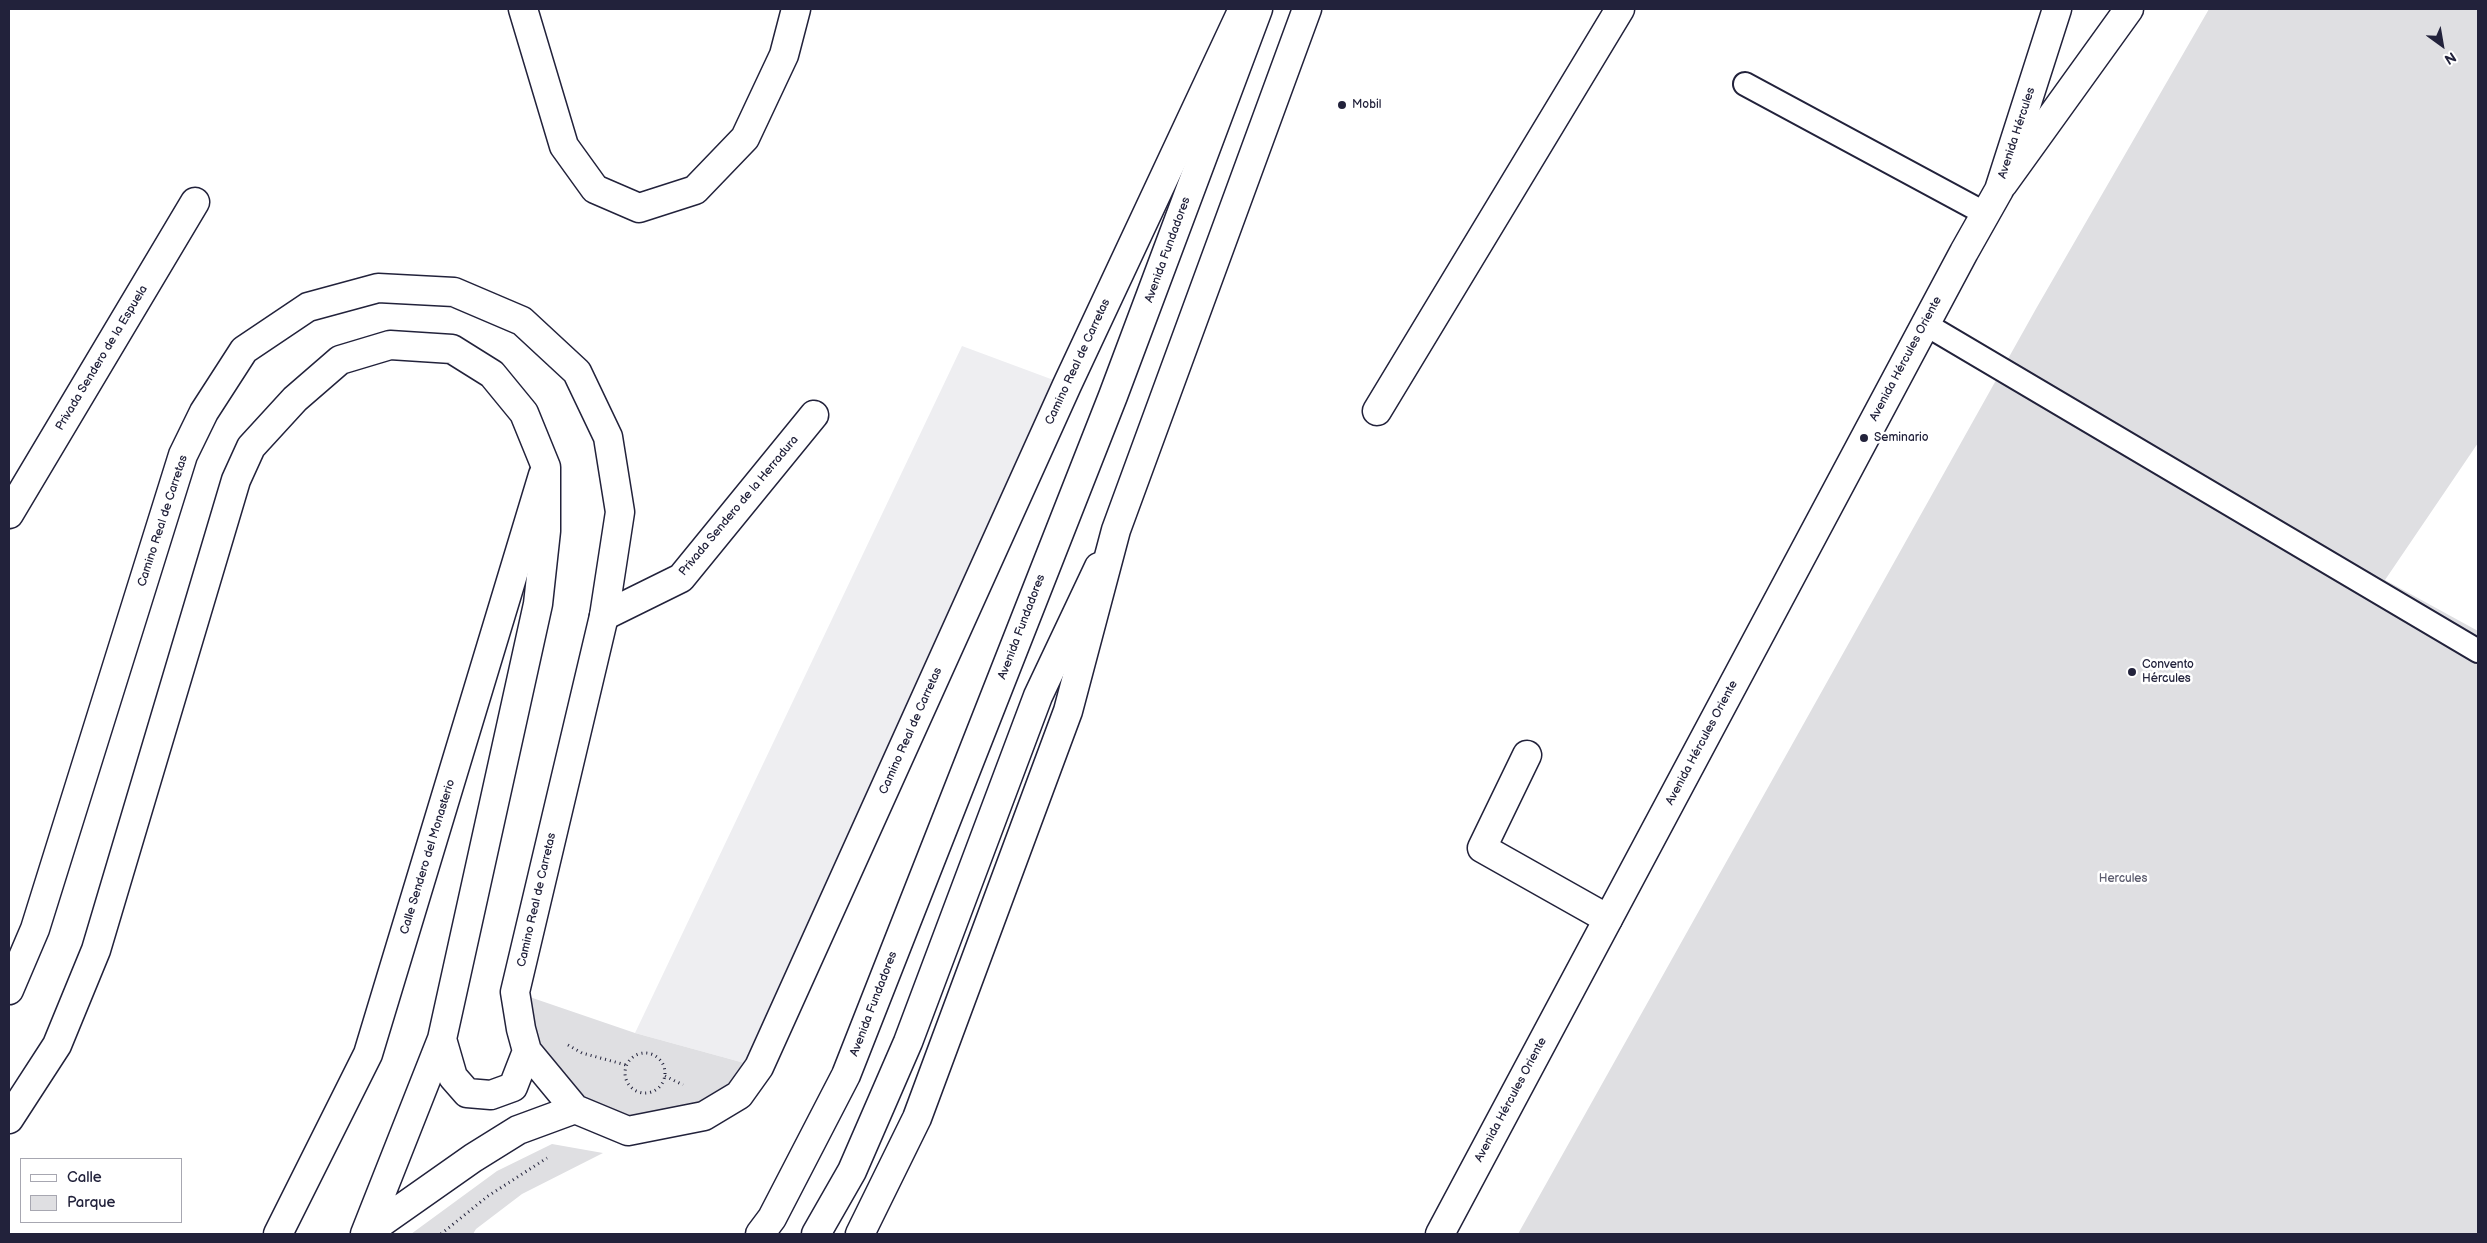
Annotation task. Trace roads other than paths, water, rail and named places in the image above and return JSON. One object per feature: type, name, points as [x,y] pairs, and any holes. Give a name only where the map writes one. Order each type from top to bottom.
[{"type":"street","points":[[523,9],[564,146],[595,189],[639,208],[695,190],[745,138],[784,55],[796,9]]},
{"type":"street","name":"Camino Real de Carretas","points":[[9,990],[35,929],[183,455],[204,412],[244,350],[308,307],[378,288],[454,292],[522,321],[577,372],[608,437],[620,512],[604,616],[515,992],[527,1051],[575,1109],[632,1132],[704,1116],[739,1095],[759,1067],[1067,384],[1243,9]]},
{"type":"street","name":"Avenida Fundadores","points":[[760,1234],[772,1218],[846,1075],[1113,396],[1258,9]]},
{"type":"street","points":[[816,1234],[852,1171],[908,1042],[1038,696],[1116,530],[1307,9]]},
{"type":"street","points":[[1377,411],[1620,9]]},
{"type":"street","name":"Avenida Hércules","points":[[1964,252],[1999,190],[2057,9]]},
{"type":"street","points":[[1999,190],[2129,9]]},
{"type":"street","name":"Privada Sendero de la Espuela","points":[[9,514],[195,202]]},
{"type":"street","name":"Avenida Hércules Oriente","points":[[1440,1234],[1964,252]]},
{"type":"street","points":[[9,1119],[57,1045],[96,950],[236,480],[251,447],[295,399],[340,360],[390,345],[452,349],[492,374],[524,413],[546,467],[546,531],[538,604],[442,1039],[365,1234]]},
{"type":"street","name":"Privada Sendero de la Herradura","points":[[604,616],[681,578],[814,415]]},
{"type":"street","name":"Calle Sendero del Monasterio","points":[[278,1234],[368,1054],[546,467]]},
{"type":"street","points":[[860,1234],[918,1118],[1068,711],[1116,530]]},
{"type":"street","points":[[1527,755],[1482,848],[1608,919]]},
{"type":"street","points":[[442,1039],[453,1077],[467,1092],[491,1095],[513,1087],[527,1051]]},
{"type":"street","points":[[365,1234],[472,1158],[518,1130],[575,1109]]},
{"type":"lane","points":[[1745,84],[1986,214]]},
{"type":"lane","points":[[1925,324],[2478,651]]},
{"type":"place","name":"Mobil","points":[[1342,105]]},
{"type":"place","name":"Seminario","points":[[1864,438]]},
{"type":"place","name":"Convento Hércules","points":[[2132,672]]},
{"type":"park label","name":"Hercules","points":[[2123,879]]}]
